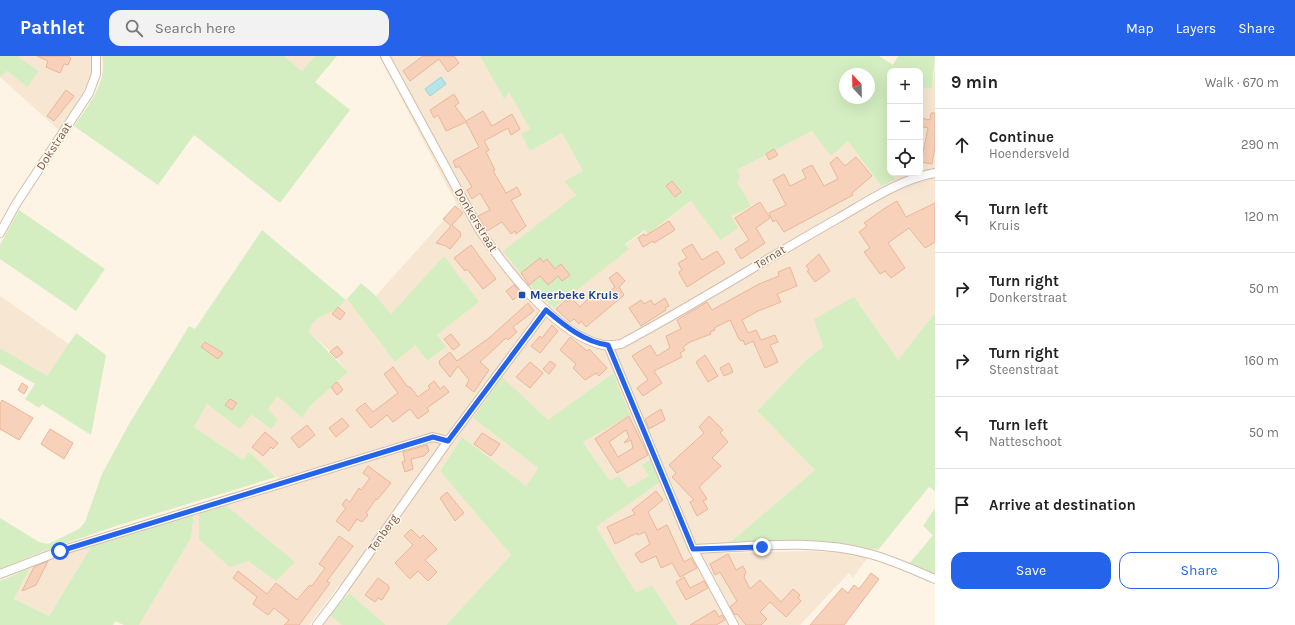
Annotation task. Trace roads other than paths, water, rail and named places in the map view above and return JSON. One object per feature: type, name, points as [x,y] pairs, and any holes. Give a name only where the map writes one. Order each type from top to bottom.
[{"type":"street","name":"Dokstraat","points":[[0,233],[16,204],[88,93],[96,74],[96,56]]},
{"type":"street","name":"Donkerstraat","points":[[385,56],[479,229],[522,287],[546,310],[566,326],[590,340],[608,345]]},
{"type":"street","name":"Ternat","points":[[608,345],[621,344],[629,340],[789,246],[888,191],[911,180],[935,173]]},
{"type":"street","name":"Tenberg","points":[[317,625],[344,590],[448,441],[546,310]]},
{"type":"street","points":[[608,345],[693,549],[734,625]]},
{"type":"street","points":[[0,574],[60,551],[433,437],[448,441]]},
{"type":"street","points":[[693,549],[798,545],[831,547],[881,557],[935,579]]},
{"type":"water","points":[[441,77],[446,84],[430,96],[425,89]]},
{"type":"place","name":"Meerbeke Kruis","points":[[522,295]]}]
